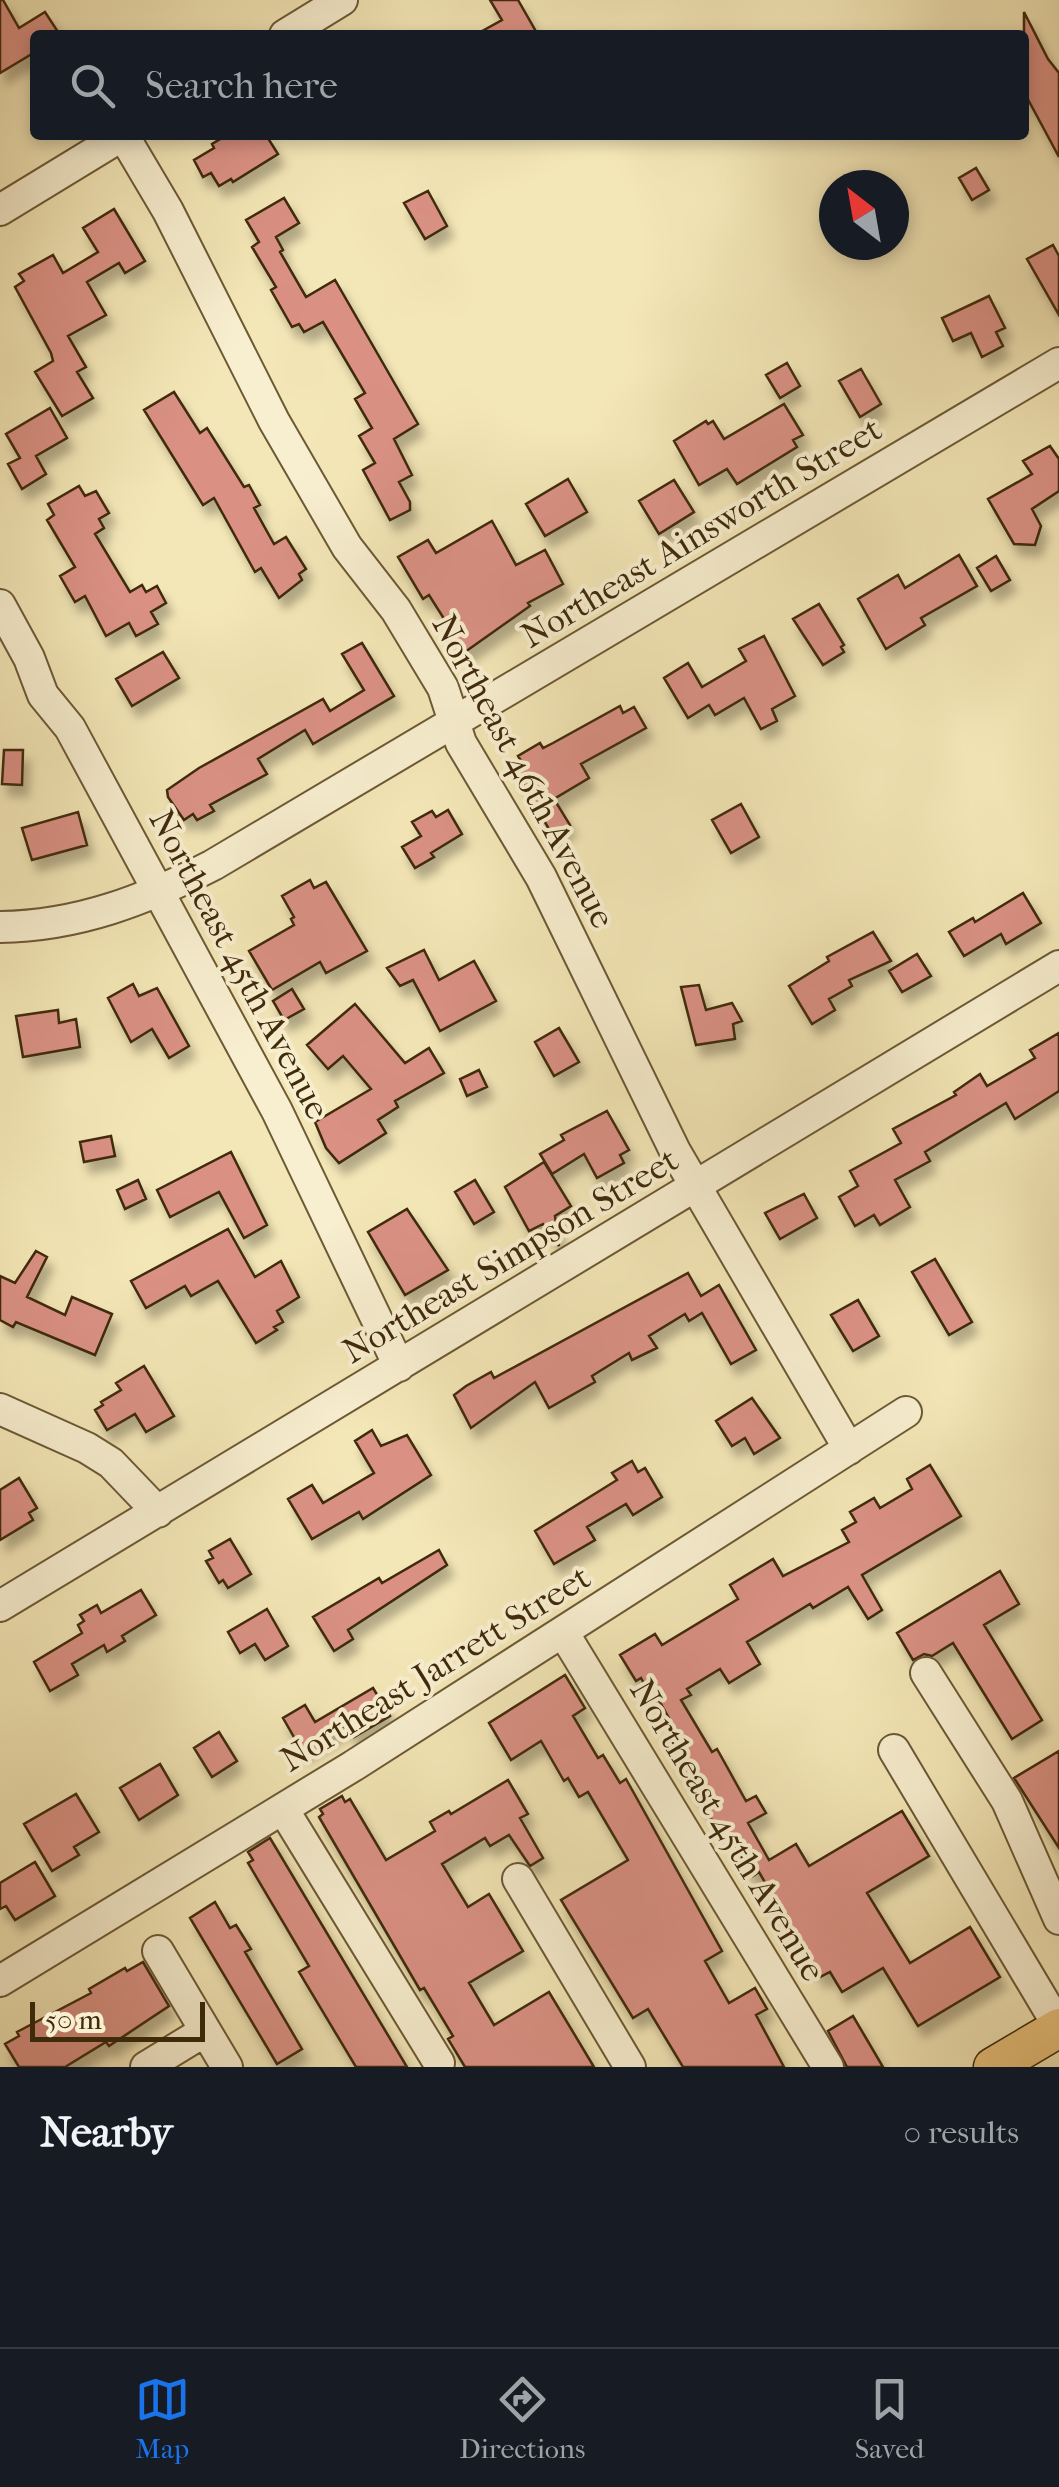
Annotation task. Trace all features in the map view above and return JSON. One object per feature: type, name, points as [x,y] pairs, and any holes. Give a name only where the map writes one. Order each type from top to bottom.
[{"type":"main road","points":[[993,2067],[1056,2036]]},
{"type":"street","points":[[294,30],[342,0]]},
{"type":"street","points":[[0,210],[115,140]]},
{"type":"street","name":"Northeast 46th Avenue","points":[[126,140],[168,212],[274,421],[347,547],[396,610],[444,688],[461,744],[541,878],[695,1187],[849,1449]]},
{"type":"street","name":"Northeast Ainsworth Street","points":[[0,927],[82,917],[158,894],[455,723],[1059,363]]},
{"type":"street","name":"Northeast 45th Avenue","points":[[0,605],[44,694],[70,728],[277,1111],[399,1366]]},
{"type":"street","name":"Northeast Simpson Street","points":[[0,1606],[1059,966]]},
{"type":"street","points":[[0,1409],[87,1448],[112,1464],[158,1512]]},
{"type":"street","name":"Northeast Jarrett Street","points":[[0,1981],[282,1809],[906,1412]]},
{"type":"street","name":"Northeast 45th Avenue","points":[[563,1632],[828,2067]]},
{"type":"street","points":[[926,1673],[1006,1802],[1059,1919]]},
{"type":"street","points":[[894,1750],[1056,2036]]},
{"type":"street","points":[[282,1809],[439,2063]]},
{"type":"street","points":[[518,1879],[630,2067]]},
{"type":"street","points":[[158,1950],[228,2067]]},
{"type":"street","points":[[146,2067],[205,2031]]},
{"type":"building","points":[[0,0],[19,28],[45,12],[57,30],[30,30],[30,55],[0,73]]},
{"type":"building","points":[[490,0],[518,0],[535,30],[484,30],[502,20]]},
{"type":"building","points":[[1024,12],[1059,73],[1059,157],[1029,101],[1029,30],[1024,30]]},
{"type":"building","points":[[219,140],[269,140],[278,154],[233,182],[231,179],[219,186],[211,173],[203,177],[194,160],[214,148],[212,144]]},
{"type":"building","points":[[976,168],[989,190],[972,200],[959,178]]},
{"type":"building","points":[[428,191],[447,226],[425,239],[404,203]]},
{"type":"building","points":[[284,198],[299,223],[276,237],[283,250],[280,252],[306,297],[335,280],[418,424],[394,439],[412,475],[399,482],[410,510],[390,520],[363,470],[375,463],[359,436],[372,428],[355,399],[365,393],[323,322],[304,332],[299,324],[292,327],[271,290],[276,287],[252,247],[259,242],[246,220]]},
{"type":"building","points":[[114,209],[145,261],[125,273],[119,263],[87,282],[106,315],[68,336],[86,367],[77,372],[93,398],[62,416],[35,372],[53,361],[51,353],[15,287],[24,281],[19,274],[53,255],[63,273],[98,252],[83,228]]},
{"type":"building","points":[[1053,245],[1059,256],[1059,315],[1027,259]]},
{"type":"building","points":[[989,296],[1005,328],[996,332],[1003,346],[982,357],[971,333],[953,341],[942,318]]},
{"type":"building","points":[[787,363],[800,386],[780,398],[766,375]]},
{"type":"building","points":[[861,369],[881,404],[860,417],[839,381]]},
{"type":"building","points":[[174,392],[200,433],[207,428],[244,487],[249,485],[260,505],[254,508],[274,544],[286,537],[306,569],[299,574],[302,580],[279,598],[261,568],[255,572],[214,498],[203,505],[144,410]]},
{"type":"building","points":[[784,404],[803,435],[793,440],[797,447],[737,484],[727,469],[699,485],[674,441],[706,421],[713,421],[724,439]]},
{"type":"building","points":[[50,408],[67,438],[36,456],[46,474],[22,489],[8,464],[20,458],[6,434]]},
{"type":"building","points":[[1050,446],[1059,459],[1059,491],[1032,509],[1041,526],[1035,545],[1014,544],[988,499],[1032,474],[1023,461]]},
{"type":"building","points":[[568,479],[587,512],[545,536],[526,504]]},
{"type":"building","points":[[674,480],[694,512],[659,534],[639,501]]},
{"type":"building","points":[[79,486],[85,496],[96,491],[109,513],[99,519],[104,528],[95,534],[130,592],[142,585],[146,592],[157,586],[166,603],[151,612],[158,624],[136,636],[129,623],[106,636],[85,596],[75,602],[60,576],[75,567],[47,520],[54,515],[48,504]]},
{"type":"building","points":[[492,521],[516,565],[545,550],[563,584],[528,603],[530,606],[465,652],[429,595],[423,599],[398,557],[428,540],[436,553]]},
{"type":"building","points":[[959,555],[977,586],[921,618],[925,625],[886,649],[858,599],[898,575],[905,588]]},
{"type":"building","points":[[996,556],[1010,580],[991,591],[977,568]]},
{"type":"building","points":[[819,604],[844,645],[844,652],[823,665],[793,619]]},
{"type":"building","points":[[764,636],[795,696],[772,709],[777,721],[761,729],[744,698],[715,715],[709,705],[688,718],[664,678],[688,663],[702,687],[746,661],[739,649]]},
{"type":"building","points":[[362,643],[394,696],[313,744],[305,730],[258,759],[267,774],[210,805],[214,811],[197,820],[193,814],[184,820],[167,790],[323,699],[330,711],[364,690],[342,654]]},
{"type":"building","points":[[163,652],[179,678],[132,706],[116,679]]},
{"type":"building","points":[[620,706],[623,713],[634,707],[646,728],[581,764],[589,778],[554,799],[570,825],[553,836],[515,771],[524,766],[518,756],[540,743],[543,748]]},
{"type":"building","points":[[4,750],[23,750],[22,785],[2,784]]},
{"type":"building","points":[[741,804],[759,837],[731,853],[712,820]]},
{"type":"building","points":[[448,810],[462,834],[415,868],[402,847],[421,836],[412,822],[432,811],[436,817]]},
{"type":"building","points":[[78,812],[87,845],[32,860],[22,828]]},
{"type":"building","points":[[310,880],[314,888],[326,882],[367,951],[326,973],[320,962],[272,990],[249,951],[294,925],[294,917],[282,896]]},
{"type":"building","points":[[1023,893],[1041,923],[1006,944],[1001,934],[964,956],[949,932],[973,918],[975,922]]},
{"type":"building","points":[[873,932],[891,961],[849,980],[852,986],[829,999],[835,1010],[812,1024],[789,986],[829,961],[827,957]]},
{"type":"building","points":[[424,950],[439,980],[474,961],[496,1001],[440,1031],[413,980],[400,986],[387,968]]},
{"type":"building","points":[[917,954],[931,976],[902,992],[889,971]]},
{"type":"building","points":[[133,984],[139,996],[157,988],[189,1046],[169,1058],[152,1029],[131,1042],[108,998]]},
{"type":"building","points":[[699,985],[706,1010],[732,1003],[742,1021],[733,1024],[735,1039],[696,1045],[681,987]]},
{"type":"building","points":[[292,989],[304,1009],[284,1020],[273,1001]]},
{"type":"building","points":[[355,1004],[405,1063],[429,1048],[444,1073],[395,1101],[398,1107],[378,1120],[386,1133],[339,1163],[326,1148],[315,1122],[371,1089],[343,1056],[328,1069],[307,1045]]},
{"type":"building","points":[[58,1010],[59,1023],[76,1019],[80,1047],[23,1057],[16,1016]]},
{"type":"building","points":[[559,1028],[579,1062],[554,1076],[535,1042]]},
{"type":"building","points":[[1059,1033],[1059,1091],[1015,1119],[1006,1103],[925,1152],[930,1161],[895,1180],[910,1207],[880,1225],[874,1215],[855,1226],[839,1197],[858,1186],[850,1171],[901,1143],[893,1129],[956,1095],[954,1092],[980,1074],[987,1086],[1035,1058],[1030,1050]]},
{"type":"building","points":[[479,1070],[487,1087],[467,1096],[460,1079]]},
{"type":"building","points":[[607,1111],[629,1150],[620,1155],[624,1163],[597,1178],[584,1154],[552,1174],[540,1154],[564,1140],[561,1135]]},
{"type":"building","points":[[111,1136],[115,1156],[84,1162],[80,1142]]},
{"type":"building","points":[[231,1152],[267,1225],[244,1238],[219,1192],[170,1217],[157,1190]]},
{"type":"building","points":[[544,1162],[571,1206],[555,1216],[559,1246],[543,1224],[529,1231],[505,1187]]},
{"type":"building","points":[[138,1180],[146,1199],[125,1209],[117,1190]]},
{"type":"building","points":[[475,1180],[494,1212],[474,1224],[455,1192]]},
{"type":"building","points":[[804,1194],[817,1218],[780,1239],[765,1213]]},
{"type":"building","points":[[407,1209],[448,1270],[405,1295],[368,1232]]},
{"type":"building","points":[[228,1229],[255,1277],[281,1261],[299,1297],[277,1311],[283,1322],[256,1343],[218,1281],[191,1296],[185,1286],[146,1308],[131,1281]]},
{"type":"building","points":[[36,1251],[47,1257],[27,1297],[65,1315],[72,1297],[112,1314],[95,1355],[16,1322],[13,1327],[0,1320],[0,1276],[15,1283]]},
{"type":"building","points":[[935,1259],[972,1322],[949,1335],[912,1272]]},
{"type":"building","points":[[688,1273],[701,1296],[719,1285],[756,1350],[731,1364],[702,1313],[689,1321],[685,1314],[649,1336],[657,1348],[632,1360],[629,1353],[592,1376],[595,1382],[549,1408],[535,1382],[471,1428],[454,1395],[466,1386],[491,1372],[494,1378]]},
{"type":"building","points":[[858,1300],[879,1336],[853,1351],[831,1315]]},
{"type":"building","points":[[144,1366],[174,1416],[146,1432],[135,1414],[107,1430],[95,1410],[121,1390],[116,1383]]},
{"type":"building","points":[[752,1398],[780,1438],[754,1454],[745,1438],[732,1446],[716,1421]]},
{"type":"building","points":[[372,1430],[381,1446],[407,1435],[431,1475],[363,1519],[359,1512],[312,1539],[288,1499],[312,1485],[323,1503],[374,1473],[355,1441]]},
{"type":"building","points":[[632,1461],[638,1472],[645,1468],[662,1497],[633,1515],[626,1504],[587,1527],[595,1540],[554,1564],[535,1531],[617,1480],[612,1473]]},
{"type":"building","points":[[930,1465],[961,1516],[862,1575],[882,1610],[868,1619],[848,1587],[813,1608],[810,1604],[747,1642],[760,1664],[729,1683],[720,1669],[687,1689],[691,1695],[681,1700],[712,1752],[717,1749],[746,1801],[756,1796],[766,1813],[748,1823],[769,1860],[796,1844],[809,1866],[902,1811],[929,1856],[867,1893],[910,1963],[970,1927],[1000,1977],[918,2026],[883,1968],[842,1992],[830,1972],[820,1977],[759,1872],[753,1876],[722,1824],[716,1827],[674,1756],[679,1753],[672,1741],[679,1736],[657,1697],[653,1699],[641,1678],[636,1681],[620,1655],[655,1634],[662,1645],[738,1599],[730,1585],[773,1559],[783,1576],[849,1542],[842,1530],[856,1522],[850,1512],[874,1498],[880,1508],[912,1489],[907,1479]]},
{"type":"building","points":[[19,1478],[37,1508],[29,1513],[33,1520],[0,1540],[0,1490]]},
{"type":"building","points":[[230,1539],[251,1574],[228,1588],[223,1580],[219,1583],[206,1561],[213,1558],[209,1551]]},
{"type":"building","points":[[439,1550],[447,1565],[348,1630],[353,1639],[334,1651],[313,1617],[379,1578],[382,1583]]},
{"type":"building","points":[[1000,1571],[1019,1604],[984,1625],[1042,1720],[1012,1739],[953,1643],[932,1656],[924,1654],[913,1660],[897,1633]]},
{"type":"building","points":[[141,1590],[156,1615],[122,1636],[125,1641],[107,1652],[104,1645],[72,1664],[78,1675],[50,1691],[34,1662],[82,1633],[78,1625],[84,1621],[80,1615],[97,1605],[101,1613]]},
{"type":"building","points":[[267,1609],[288,1646],[265,1660],[255,1644],[240,1653],[228,1632]]},
{"type":"building","points":[[565,1675],[585,1708],[573,1716],[598,1758],[603,1755],[620,1783],[626,1779],[722,1951],[705,1961],[729,2003],[755,1988],[767,2009],[756,2015],[784,2067],[683,2067],[648,2009],[633,2018],[561,1900],[628,1860],[588,1792],[579,1797],[568,1778],[564,1781],[541,1741],[511,1760],[489,1723]]},
{"type":"building","points":[[373,1688],[390,1716],[354,1737],[347,1724],[302,1751],[283,1718],[305,1705],[315,1722]]},
{"type":"building","points":[[219,1732],[237,1761],[212,1777],[194,1748]]},
{"type":"building","points":[[1059,1751],[1059,1848],[1014,1778]]},
{"type":"building","points":[[160,1764],[178,1795],[139,1820],[120,1788]]},
{"type":"building","points":[[508,1780],[528,1814],[520,1818],[543,1858],[530,1866],[509,1835],[490,1846],[485,1838],[442,1864],[468,1907],[489,1894],[523,1951],[469,1983],[494,2025],[549,1992],[594,2067],[465,2067],[448,2039],[453,2036],[424,1988],[420,1990],[319,1817],[323,1814],[320,1809],[342,1796],[345,1802],[350,1799],[386,1860],[435,1831],[430,1822]]},
{"type":"building","points":[[76,1794],[99,1832],[74,1847],[79,1855],[52,1871],[24,1824]]},
{"type":"building","points":[[270,1838],[407,2067],[356,2067],[299,1972],[309,1966],[248,1863],[253,1860],[248,1852]]},
{"type":"building","points":[[35,1862],[55,1896],[15,1920],[6,1906],[0,1909],[0,1883]]},
{"type":"building","points":[[215,1902],[230,1928],[236,1925],[251,1949],[245,1952],[302,2049],[277,2064],[190,1918]]},
{"type":"building","points":[[143,1962],[169,2006],[109,2046],[106,2042],[65,2067],[19,2067],[5,2044],[19,2036],[17,2032],[91,1993],[89,1989],[125,1968],[127,1971]]},
{"type":"building","points":[[853,2016],[883,2067],[847,2067],[828,2031]]}]
